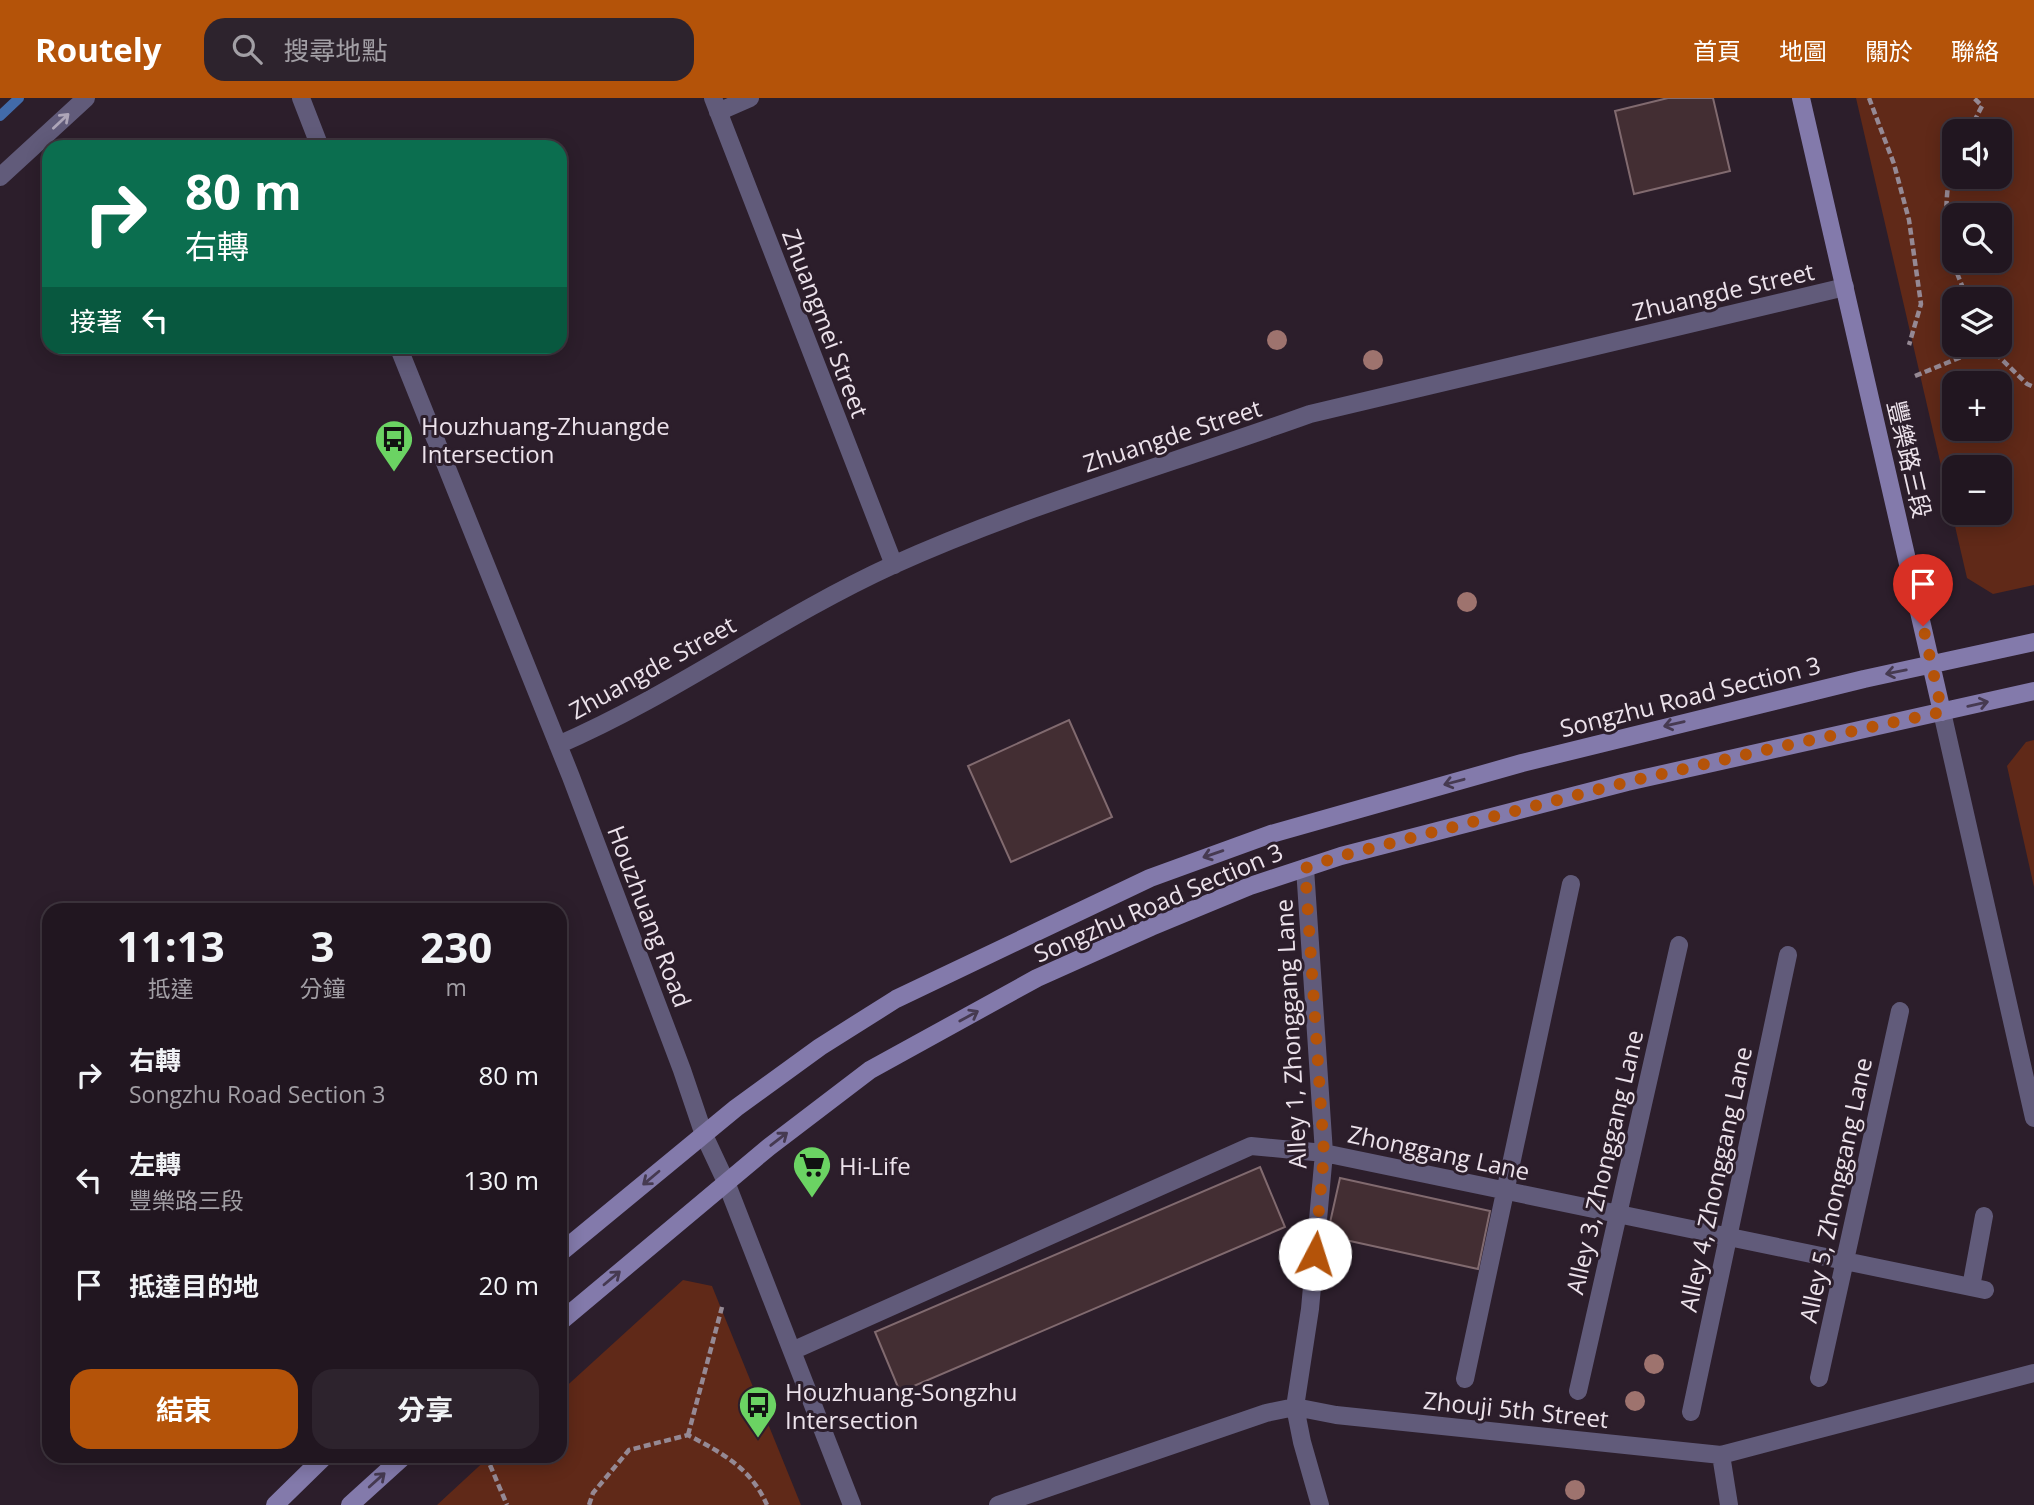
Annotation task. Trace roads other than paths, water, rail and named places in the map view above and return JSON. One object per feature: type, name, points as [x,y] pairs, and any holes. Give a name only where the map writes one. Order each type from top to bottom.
[{"type":"street","points":[[0,177],[86,98]]},
{"type":"street","points":[[301,98],[317,140]]},
{"type":"street","points":[[715,105],[750,98]]},
{"type":"street","name":"豐樂路三段","points":[[1801,98],[2034,1118]]},
{"type":"street","name":"Zhuangmei Street","points":[[715,105],[894,565]]},
{"type":"street","name":"Zhuangde Street","points":[[558,745],[600,727],[804,609],[894,565],[1092,486],[1310,414],[1845,287]]},
{"type":"street","name":"Houzhuang Road","points":[[401,354],[558,745],[682,1070],[704,1135],[726,1182],[852,1505]]},
{"type":"street","name":"Songzhu Road Section 3","points":[[567,1247],[736,1108],[820,1047],[896,999],[1150,878],[1271,834],[1510,766],[1722,713],[2034,642]]},
{"type":"street","name":"Songzhu Road Section 3","points":[[567,1316],[726,1182],[870,1070],[1037,978],[1250,886],[1341,856],[1627,782],[2034,691]]},
{"type":"street","name":"Alley 1, Zhonggang Lane","points":[[1305,868],[1324,1153],[1310,1309],[1295,1407],[1301,1442],[1320,1505]]},
{"type":"street","points":[[1465,1379],[1572,884]]},
{"type":"street","name":"Alley 3, Zhonggang Lane","points":[[1578,1391],[1679,945]]},
{"type":"street","name":"Alley 4, Zhonggang Lane","points":[[1691,1412],[1788,955]]},
{"type":"street","name":"Alley 5, Zhonggang Lane","points":[[1819,1378],[1900,1012]]},
{"type":"street","name":"Zhonggang Lane","points":[[792,1351],[1251,1146],[1324,1153],[1978,1288],[1984,1216]]},
{"type":"street","name":"Zhouji 5th Street","points":[[998,1505],[1266,1413],[1295,1407],[1350,1416],[1721,1455],[2034,1373]]},
{"type":"street","points":[[1721,1455],[1729,1505]]},
{"type":"street","points":[[275,1505],[318,1463]]},
{"type":"street","points":[[350,1505],[396,1463]]},
{"type":"waterway","points":[[0,116],[19,98]]},
{"type":"place","name":"Houzhuang-Zhuangde Intersection","points":[[394,473]]},
{"type":"place","name":"Hi-Life","points":[[812,1199]]},
{"type":"place","name":"Houzhuang-Songzhu Intersection","points":[[758,1439]]}]
